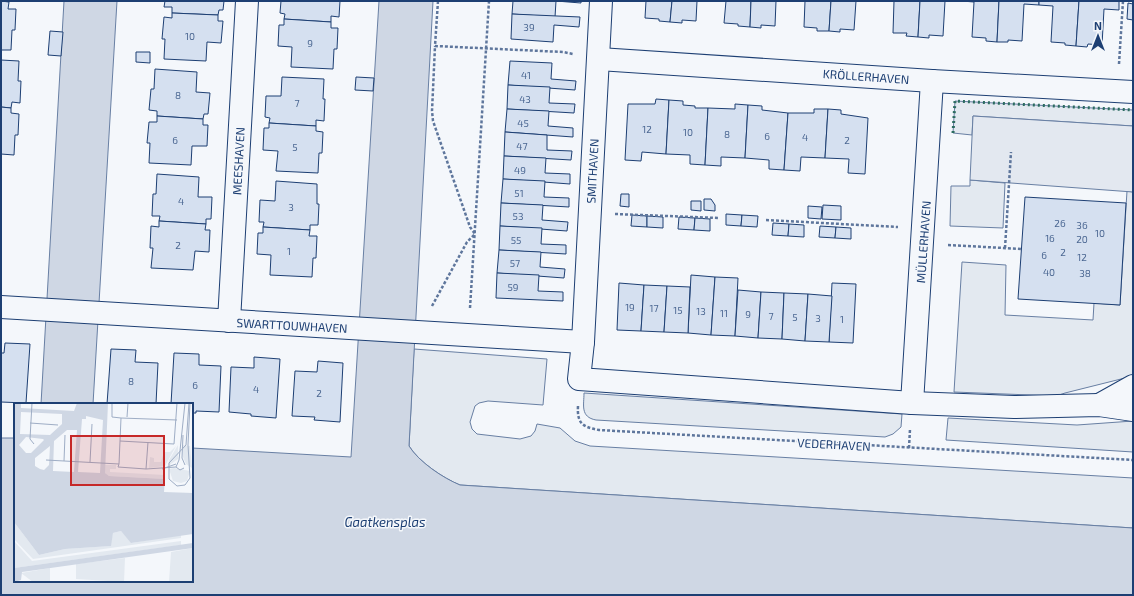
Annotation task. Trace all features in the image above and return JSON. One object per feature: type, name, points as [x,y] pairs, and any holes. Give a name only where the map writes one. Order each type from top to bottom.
[{"type":"street","name":"MEESHAVEN","points":[[229,321],[247,1]]},
{"type":"street","name":"SMITHAVEN","points":[[583,342],[601,1]]},
{"type":"street","name":"KRÖLLERHAVEN","points":[[598,59],[932,81],[1125,91]]},
{"type":"street","name":"MÜLLERHAVEN","points":[[912,403],[932,81]]},
{"type":"street","name":"SWARTTOUWHAVEN","points":[[1,307],[583,342]]},
{"type":"street","points":[[583,342],[579,379],[912,403],[1014,407],[1099,405],[1133,410]]},
{"type":"street","points":[[1099,405],[1133,386]]},
{"type":"path","points":[[438,1],[432,111],[433,121],[470,227],[475,234]]},
{"type":"path","points":[[469,335],[488,1]]},
{"type":"path","points":[[1123,1],[1125,91]]},
{"type":"path","points":[[435,46],[563,52],[598,59]]},
{"type":"path","points":[[1005,248],[1011,152]]},
{"type":"path","points":[[589,213],[719,218]]},
{"type":"path","points":[[766,220],[923,236],[1005,248],[1022,249]]},
{"type":"path","points":[[424,332],[430,311],[467,242],[475,234]]},
{"type":"path","name":"VEDERHAVEN","points":[[579,379],[578,416],[580,423],[589,428],[598,430],[1133,460]]},
{"type":"shaded area","points":[[955,101],[1133,110],[1133,126],[973,116],[972,135],[953,133]]},
{"type":"shaded area","points":[[973,116],[1133,126],[1133,192],[970,180]]},
{"type":"shaded area","points":[[970,180],[1005,183],[1003,228],[950,226],[951,186],[970,186]]},
{"type":"shaded area","points":[[1127,191],[1133,192],[1133,376],[1056,396],[954,392],[962,262],[1006,265],[1005,315],[1093,320],[1094,303],[1120,305]]},
{"type":"shaded area","points":[[414,349],[547,359],[543,405],[488,401],[479,403],[475,406],[470,422],[472,429],[477,434],[520,439],[531,436],[535,431],[537,424],[560,428],[575,441],[590,446],[1133,478],[1133,528],[460,485],[446,478],[425,464],[409,446]]},
{"type":"shaded area","points":[[584,393],[902,414],[901,427],[893,434],[885,437],[596,420],[587,416],[585,413]]},
{"type":"shaded area","points":[[948,418],[1077,425],[1133,421],[1133,452],[946,440]]},
{"type":"water","points":[[64,1],[117,1],[93,403],[41,403]]},
{"type":"water","name":"Gaatkensplas","points":[[379,1],[433,1],[409,446],[425,464],[439,474],[460,485],[1133,528],[1133,595],[1,595],[1,438],[14,438],[14,582],[193,582],[193,448],[351,457]]},
{"type":"building","points":[[1,1],[9,2],[8,9],[16,9],[15,30],[12,30],[11,50],[1,50]]},
{"type":"building","points":[[165,1],[224,1],[223,10],[219,10],[218,15],[172,13],[172,7],[164,7]]},
{"type":"building","points":[[281,1],[340,1],[339,17],[331,16],[331,22],[284,19],[285,14],[280,13]]},
{"type":"building","points":[[513,1],[556,1],[555,17],[512,14]]},
{"type":"building","points":[[556,1],[581,1],[581,3]]},
{"type":"building","points":[[646,1],[672,1],[670,22],[659,21],[659,19],[645,18]]},
{"type":"building","points":[[672,1],[697,1],[696,21],[682,20],[682,23],[670,22]]},
{"type":"building","points":[[726,1],[751,1],[750,27],[724,23]]},
{"type":"building","points":[[751,1],[776,1],[775,26],[761,25],[761,28],[750,27]]},
{"type":"building","points":[[805,1],[831,1],[829,31],[817,31],[817,28],[804,27]]},
{"type":"building","points":[[831,1],[856,1],[854,30],[840,29],[840,32],[829,31]]},
{"type":"building","points":[[894,1],[920,1],[918,37],[906,36],[907,33],[893,33]]},
{"type":"building","points":[[920,1],[945,1],[943,36],[929,35],[929,38],[918,37]]},
{"type":"building","points":[[962,1],[999,1],[997,42],[986,41],[986,38],[972,37],[974,2]]},
{"type":"building","points":[[999,1],[1039,1],[1039,5],[1024,4],[1022,41],[1008,40],[1008,42],[997,42]]},
{"type":"building","points":[[1039,1],[1079,1],[1076,46],[1065,45],[1065,43],[1051,42],[1053,6],[1039,5]]},
{"type":"building","points":[[1079,1],[1119,1],[1119,10],[1104,9],[1102,45],[1088,44],[1087,47],[1076,46]]},
{"type":"building","points":[[1128,3],[1133,4],[1133,20],[1127,19]]},
{"type":"building","points":[[172,13],[218,15],[218,21],[223,21],[221,43],[207,42],[206,61],[164,59],[165,39],[162,39],[164,17],[172,18]]},
{"type":"building","points":[[512,14],[580,17],[579,27],[554,25],[553,42],[511,39]]},
{"type":"building","points":[[284,19],[331,22],[331,28],[338,28],[337,49],[334,49],[333,69],[291,67],[292,47],[278,46],[279,25],[284,25]]},
{"type":"building","points":[[50,31],[63,32],[61,56],[48,55]]},
{"type":"building","points":[[136,52],[150,52],[150,63],[136,62]]},
{"type":"building","points":[[1,60],[19,61],[18,81],[21,81],[20,103],[12,102],[11,108],[1,107]]},
{"type":"building","points":[[510,61],[552,63],[551,79],[576,81],[575,90],[508,85]]},
{"type":"building","points":[[155,69],[197,72],[196,92],[210,93],[208,114],[204,114],[203,119],[157,116],[157,111],[149,110],[151,89],[154,89]]},
{"type":"building","points":[[282,77],[324,79],[324,121],[316,120],[316,126],[269,123],[270,118],[265,117],[266,96],[281,96]]},
{"type":"building","points":[[356,77],[374,78],[373,91],[355,90]]},
{"type":"building","points":[[508,85],[550,87],[549,103],[575,104],[574,113],[507,109]]},
{"type":"building","points":[[656,99],[669,100],[666,154],[642,152],[641,161],[625,160],[628,104],[655,104]]},
{"type":"building","points":[[669,100],[683,101],[683,105],[695,106],[695,108],[708,108],[705,165],[690,164],[690,155],[666,154]]},
{"type":"building","points":[[735,104],[748,105],[745,158],[721,157],[721,166],[705,165],[708,108],[735,109]]},
{"type":"building","points":[[748,105],[762,106],[762,110],[788,113],[784,170],[769,169],[769,160],[745,158]]},
{"type":"building","points":[[1,107],[11,108],[11,113],[19,114],[18,135],[15,135],[14,155],[1,154]]},
{"type":"building","points":[[507,109],[549,111],[548,126],[573,128],[573,137],[505,132]]},
{"type":"building","points":[[814,109],[828,109],[825,158],[801,157],[800,171],[784,170],[788,113],[814,113]]},
{"type":"building","points":[[828,109],[841,110],[841,114],[868,118],[865,174],[848,173],[849,159],[825,158]]},
{"type":"building","points":[[157,116],[203,119],[203,125],[208,125],[207,146],[192,146],[191,165],[149,163],[150,143],[147,143],[149,122],[157,122]]},
{"type":"building","points":[[269,123],[316,126],[316,131],[323,132],[322,153],[319,153],[318,173],[276,171],[278,151],[263,150],[264,128],[269,128]]},
{"type":"building","points":[[505,132],[547,135],[547,150],[572,151],[571,160],[504,156]]},
{"type":"building","points":[[504,156],[546,158],[545,173],[570,174],[570,184],[503,179]]},
{"type":"building","points":[[157,174],[199,177],[198,197],[212,197],[211,219],[206,219],[206,224],[159,221],[160,216],[152,216],[153,194],[156,194]]},
{"type":"building","points":[[503,179],[545,181],[544,197],[569,198],[569,207],[501,203]]},
{"type":"building","points":[[276,181],[317,184],[317,204],[319,204],[318,225],[310,225],[310,230],[263,227],[264,222],[259,222],[260,200],[275,201]]},
{"type":"building","points":[[621,194],[629,194],[629,207],[620,206]]},
{"type":"building","points":[[1025,197],[1126,203],[1120,305],[1018,299]]},
{"type":"building","points":[[704,199],[711,199],[715,205],[715,211],[704,210]]},
{"type":"building","points":[[691,201],[701,201],[701,211],[691,210]]},
{"type":"building","points":[[501,203],[543,205],[542,220],[568,222],[567,231],[500,226]]},
{"type":"building","points":[[823,205],[841,206],[841,220],[822,219]]},
{"type":"building","points":[[808,206],[822,207],[821,219],[808,218]]},
{"type":"building","points":[[726,214],[742,215],[741,226],[726,225]]},
{"type":"building","points":[[632,215],[647,216],[647,227],[631,226]]},
{"type":"building","points":[[742,215],[758,216],[757,227],[741,226]]},
{"type":"building","points":[[647,216],[663,217],[663,228],[647,227]]},
{"type":"building","points":[[679,217],[695,218],[694,230],[678,229]]},
{"type":"building","points":[[695,218],[710,219],[710,231],[694,230]]},
{"type":"building","points":[[159,221],[206,224],[205,230],[210,230],[209,252],[195,251],[193,270],[151,268],[153,248],[150,248],[151,226],[159,227]]},
{"type":"building","points":[[773,223],[789,224],[788,236],[772,235]]},
{"type":"building","points":[[789,224],[804,225],[804,237],[788,236]]},
{"type":"building","points":[[500,226],[542,228],[541,244],[566,245],[566,254],[499,250]]},
{"type":"building","points":[[820,226],[836,227],[835,238],[819,237]]},
{"type":"building","points":[[263,227],[310,230],[309,236],[317,236],[316,258],[313,258],[312,277],[270,275],[271,255],[257,254],[258,233],[263,233]]},
{"type":"building","points":[[836,227],[851,228],[851,239],[835,238]]},
{"type":"building","points":[[499,250],[541,252],[540,267],[565,269],[564,278],[497,273]]},
{"type":"building","points":[[497,273],[539,275],[538,291],[563,292],[563,301],[496,298]]},
{"type":"building","points":[[691,275],[715,277],[711,335],[688,333]]},
{"type":"building","points":[[715,277],[738,278],[735,336],[711,335]]},
{"type":"building","points":[[619,283],[644,285],[641,331],[617,330]]},
{"type":"building","points":[[832,283],[856,284],[853,343],[829,342]]},
{"type":"building","points":[[644,285],[667,286],[664,332],[641,331]]},
{"type":"building","points":[[667,286],[690,287],[688,333],[664,332]]},
{"type":"building","points":[[738,290],[761,292],[758,338],[735,336]]},
{"type":"building","points":[[761,292],[784,293],[782,339],[758,338]]},
{"type":"building","points":[[784,293],[808,294],[805,341],[782,339]]},
{"type":"building","points":[[808,294],[832,296],[829,342],[805,341]]},
{"type":"building","points":[[5,343],[30,344],[26,403],[1,402],[1,353],[4,353]]},
{"type":"building","points":[[111,349],[136,350],[135,362],[158,363],[156,403],[107,403]]},
{"type":"building","points":[[174,353],[199,354],[199,365],[221,366],[219,412],[196,411],[196,413],[193,413],[193,403],[171,403]]},
{"type":"building","points":[[254,357],[280,359],[276,418],[229,412],[231,367],[254,368]]},
{"type":"building","points":[[318,361],[343,363],[340,422],[314,420],[315,417],[292,416],[295,371],[317,372]]},
{"type":"hedge","points":[[953,133],[955,101],[1133,110]]}]
